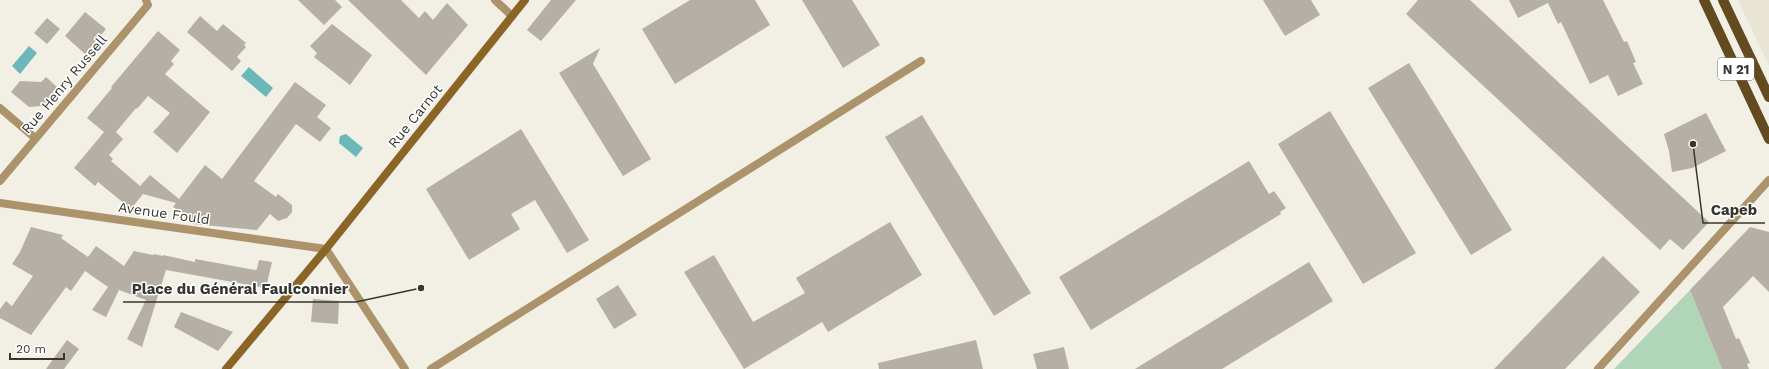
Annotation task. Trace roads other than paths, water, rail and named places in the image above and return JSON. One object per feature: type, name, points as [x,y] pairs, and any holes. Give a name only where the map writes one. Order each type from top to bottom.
[{"type":"main road","name":"Rue Carnot","points":[[226,369],[326,249],[525,0]]},
{"type":"main road","name":"N 21","points":[[1704,0],[1769,139]]},
{"type":"main road","name":"N 21","points":[[1723,0],[1769,97]]},
{"type":"street","points":[[495,0],[512,16]]},
{"type":"street","points":[[1698,0],[1710,14]]},
{"type":"street","name":"Rue Henry Russell","points":[[0,181],[147,3]]},
{"type":"street","points":[[432,369],[921,61]]},
{"type":"street","points":[[0,108],[35,138]]},
{"type":"street","points":[[1598,369],[1769,180]]},
{"type":"street","name":"Avenue Fould","points":[[0,203],[326,249]]},
{"type":"street","points":[[326,249],[404,369]]},
{"type":"water","points":[[29,46],[37,53],[20,74],[12,66]]},
{"type":"water","points":[[249,67],[273,88],[266,97],[241,76]]},
{"type":"water","points":[[346,134],[363,148],[356,157],[339,143],[340,136]]},
{"type":"place","name":"Capeb","points":[[1693,144]]},
{"type":"place","name":"Place du Général Faulconnier","points":[[421,288]]}]
